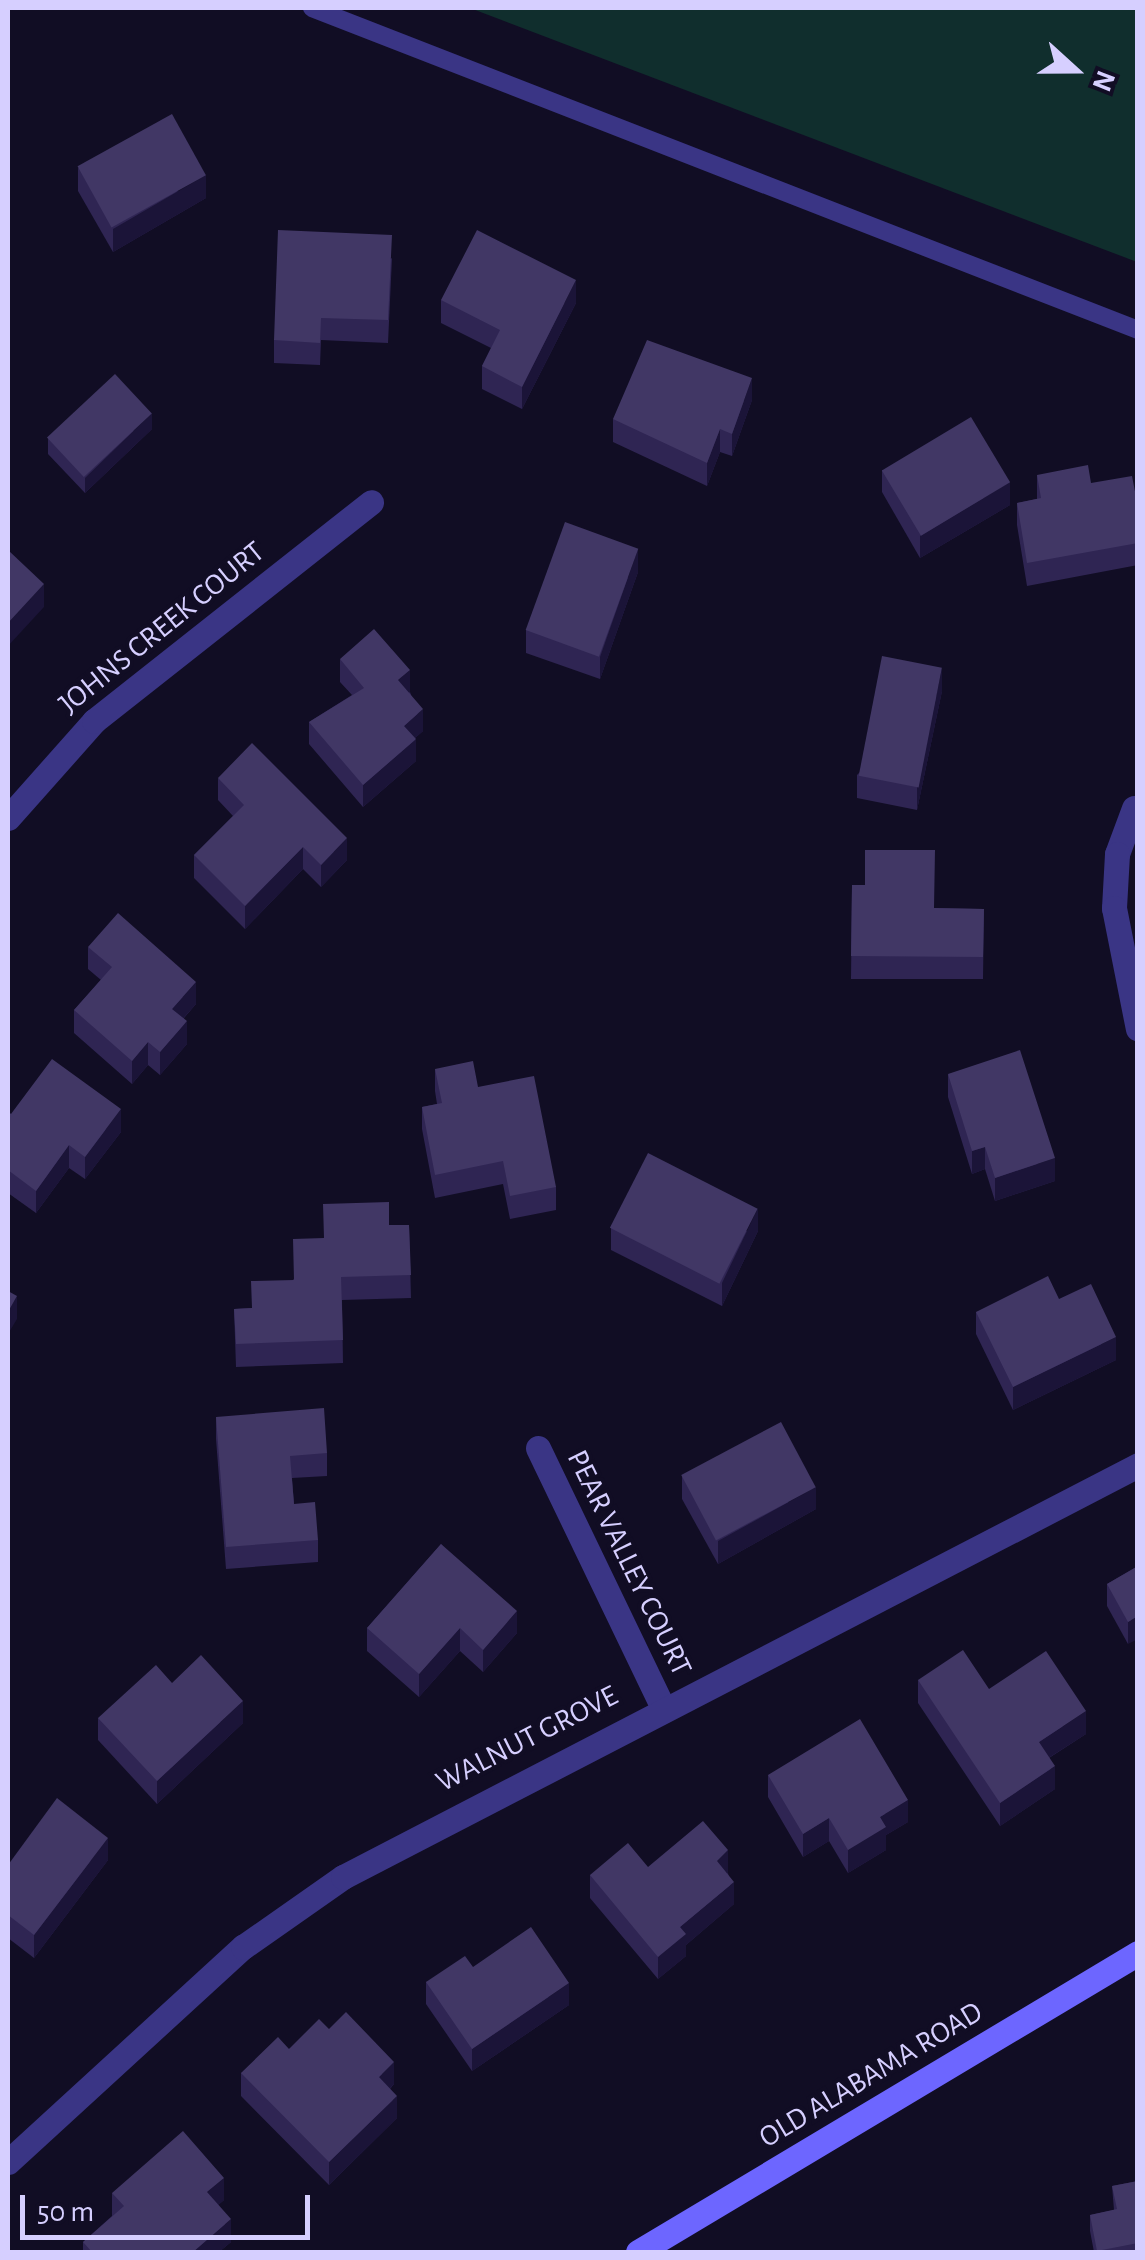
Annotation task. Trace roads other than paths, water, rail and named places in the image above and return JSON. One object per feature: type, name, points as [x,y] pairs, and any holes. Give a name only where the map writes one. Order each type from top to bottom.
[{"type":"main road","name":"OLD ALABAMA ROAD","points":[[638,2252],[1138,1953]]},
{"type":"street","name":"JOHNS CREEK COURT","points":[[8,818],[94,721],[371,502]]},
{"type":"street","points":[[1134,808],[1117,854],[1114,908],[1138,1029]]},
{"type":"street","name":"PEAR VALLEY COURT","points":[[538,1448],[662,1706]]},
{"type":"street","name":"WALNUT GROVE","points":[[8,2162],[200,1984],[343,1877],[662,1706],[1138,1465]]},
{"type":"lane","points":[[312,8],[1138,330]]}]
